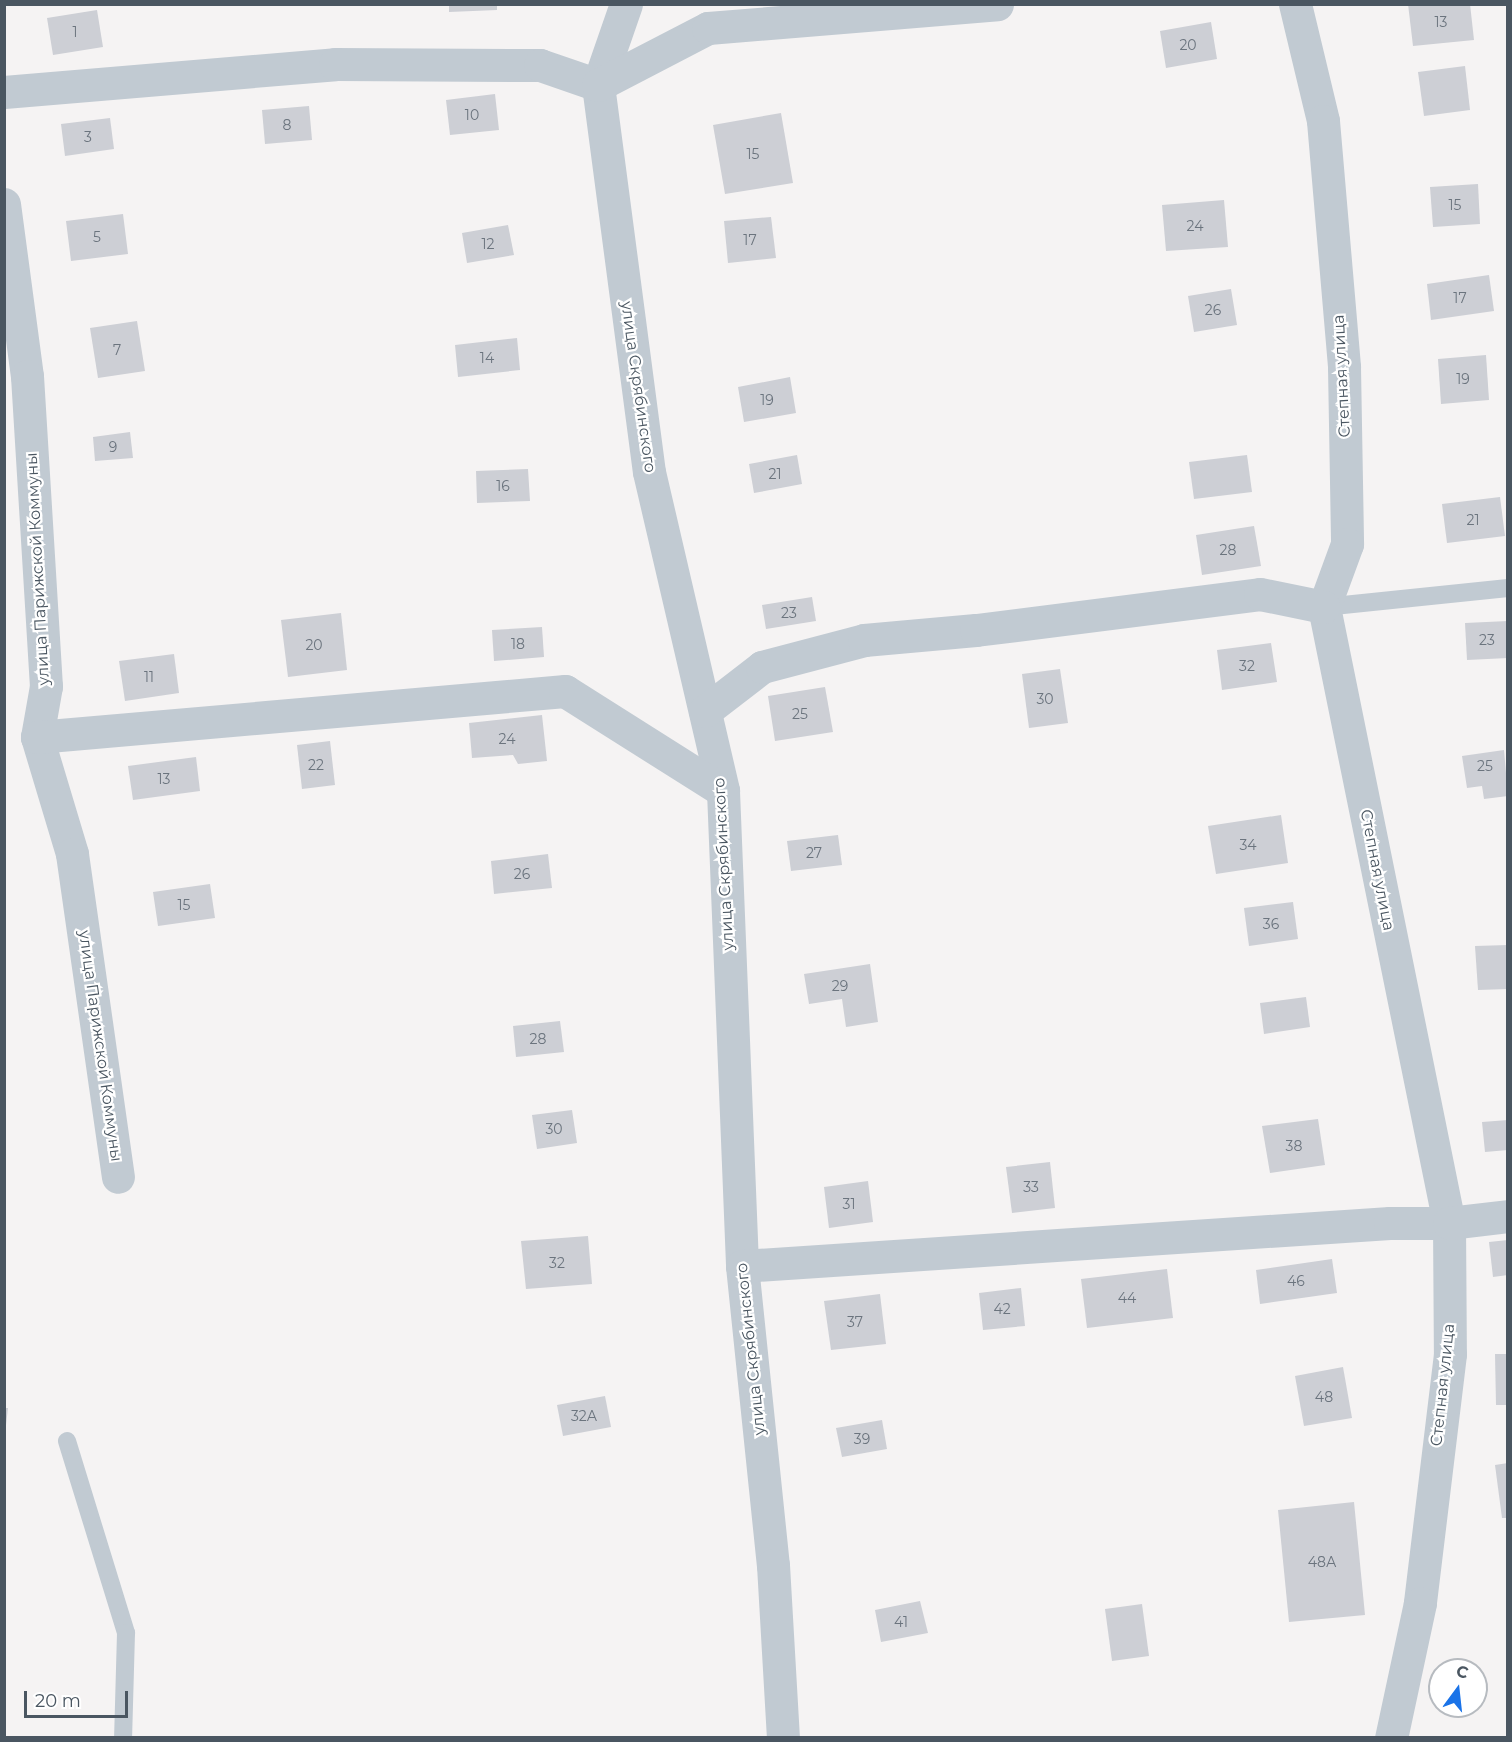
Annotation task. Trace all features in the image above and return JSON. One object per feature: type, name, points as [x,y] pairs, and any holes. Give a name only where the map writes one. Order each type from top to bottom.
[{"type":"street","name":"улица Скрябинского","points":[[626,4],[598,86],[649,472],[723,790],[742,1266],[773,1565],[783,1737]]},
{"type":"street","points":[[4,92],[335,64],[540,65],[598,86],[708,28],[998,4]]},
{"type":"street","name":"Степная улица","points":[[1295,4],[1323,121],[1344,366],[1347,544],[1324,607],[1449,1223],[1450,1354],[1420,1603],[1391,1737]]},
{"type":"street","name":"улица Парижской Коммуны","points":[[4,204],[27,376],[46,686],[37,738],[72,854],[118,1177]]},
{"type":"street","points":[[705,711],[762,667],[864,640],[1260,594],[1324,607]]},
{"type":"street","points":[[37,738],[565,691],[723,790]]},
{"type":"street","points":[[742,1266],[1390,1223],[1449,1223],[1508,1216]]},
{"type":"lane","points":[[1324,607],[1508,588]]},
{"type":"lane","points":[[67,1441],[126,1633],[123,1737]]},
{"type":"building","points":[[449,4],[497,4],[497,10],[449,12]]},
{"type":"building","points":[[1408,4],[1470,4],[1474,40],[1413,46]]},
{"type":"building","points":[[97,10],[103,47],[53,55],[47,18]]},
{"type":"building","points":[[1211,22],[1217,59],[1166,68],[1160,31]]},
{"type":"building","points":[[1465,66],[1470,110],[1424,116],[1418,72]]},
{"type":"building","points":[[495,94],[499,130],[450,135],[446,100]]},
{"type":"building","points":[[309,106],[312,140],[265,144],[262,110]]},
{"type":"building","points":[[781,113],[793,183],[725,194],[713,125]]},
{"type":"building","points":[[110,118],[114,149],[65,156],[61,124]]},
{"type":"building","points":[[1478,184],[1480,224],[1433,227],[1430,187]]},
{"type":"building","points":[[1224,200],[1228,247],[1166,251],[1162,205]]},
{"type":"building","points":[[123,214],[128,254],[71,261],[66,221]]},
{"type":"building","points":[[771,217],[776,258],[728,263],[724,221]]},
{"type":"building","points":[[508,225],[514,255],[467,263],[462,233]]},
{"type":"building","points":[[1489,275],[1494,311],[1431,320],[1427,284]]},
{"type":"building","points":[[1231,289],[1237,325],[1194,332],[1188,296]]},
{"type":"building","points":[[137,321],[145,371],[98,378],[90,328]]},
{"type":"building","points":[[517,338],[520,370],[458,377],[455,345]]},
{"type":"building","points":[[1486,355],[1489,400],[1441,404],[1438,359]]},
{"type":"building","points":[[790,377],[796,413],[744,422],[738,387]]},
{"type":"building","points":[[130,432],[133,458],[95,461],[93,437]]},
{"type":"building","points":[[797,455],[802,484],[754,493],[749,464]]},
{"type":"building","points":[[1247,455],[1252,492],[1194,499],[1189,462]]},
{"type":"building","points":[[528,469],[530,501],[477,503],[476,471]]},
{"type":"building","points":[[1500,497],[1505,536],[1447,543],[1442,504]]},
{"type":"building","points":[[1254,526],[1261,566],[1202,575],[1196,535]]},
{"type":"building","points":[[812,597],[816,621],[766,629],[762,605]]},
{"type":"building","points":[[341,613],[347,670],[288,677],[281,620]]},
{"type":"building","points":[[1508,621],[1508,658],[1467,660],[1465,623]]},
{"type":"building","points":[[542,627],[544,657],[494,661],[492,630]]},
{"type":"building","points":[[1271,643],[1277,682],[1222,690],[1217,650]]},
{"type":"building","points":[[174,654],[179,693],[125,701],[119,661]]},
{"type":"building","points":[[1060,669],[1068,723],[1029,728],[1022,674]]},
{"type":"building","points":[[825,687],[833,732],[775,741],[768,696]]},
{"type":"building","points":[[542,715],[547,761],[518,764],[513,755],[472,758],[469,723]]},
{"type":"building","points":[[330,741],[335,785],[302,789],[297,745]]},
{"type":"building","points":[[1504,750],[1508,796],[1484,799],[1482,786],[1467,788],[1462,756]]},
{"type":"building","points":[[196,757],[200,791],[133,800],[128,766]]},
{"type":"building","points":[[1281,815],[1288,863],[1216,874],[1208,826]]},
{"type":"building","points":[[838,835],[842,865],[791,871],[787,841]]},
{"type":"building","points":[[548,854],[552,888],[494,894],[491,861]]},
{"type":"building","points":[[210,884],[215,918],[158,926],[153,892]]},
{"type":"building","points":[[1293,902],[1298,939],[1249,946],[1244,908]]},
{"type":"building","points":[[1508,945],[1508,989],[1478,990],[1475,946]]},
{"type":"building","points":[[870,964],[878,1022],[846,1027],[842,999],[809,1004],[804,974]]},
{"type":"building","points":[[1306,997],[1310,1027],[1264,1034],[1260,1003]]},
{"type":"building","points":[[560,1021],[564,1052],[516,1057],[513,1026]]},
{"type":"building","points":[[572,1110],[577,1143],[537,1149],[532,1115]]},
{"type":"building","points":[[1318,1119],[1325,1165],[1270,1173],[1262,1126]]},
{"type":"building","points":[[1508,1120],[1508,1150],[1485,1152],[1482,1122]]},
{"type":"building","points":[[1050,1162],[1055,1208],[1012,1213],[1006,1167]]},
{"type":"building","points":[[868,1181],[873,1222],[829,1228],[824,1187]]},
{"type":"building","points":[[588,1236],[592,1284],[526,1289],[521,1241]]},
{"type":"building","points":[[1508,1240],[1508,1275],[1493,1277],[1489,1242]]},
{"type":"building","points":[[1332,1259],[1337,1293],[1260,1304],[1256,1270]]},
{"type":"building","points":[[1167,1269],[1173,1318],[1087,1328],[1081,1279]]},
{"type":"building","points":[[1021,1288],[1025,1326],[983,1330],[979,1293]]},
{"type":"building","points":[[880,1294],[886,1344],[831,1350],[824,1301]]},
{"type":"building","points":[[1495,1354],[1508,1354],[1508,1405],[1496,1405]]},
{"type":"building","points":[[1343,1367],[1352,1418],[1304,1426],[1295,1376]]},
{"type":"building","points":[[605,1396],[611,1427],[563,1436],[557,1405]]},
{"type":"building","points":[[4,1408],[8,1408],[6,1425],[4,1425]]},
{"type":"building","points":[[882,1420],[887,1449],[842,1457],[836,1428]]},
{"type":"building","points":[[1508,1463],[1508,1518],[1502,1518],[1495,1465]]},
{"type":"building","points":[[1354,1502],[1365,1615],[1289,1622],[1278,1510]]},
{"type":"building","points":[[920,1601],[928,1633],[881,1642],[875,1610]]},
{"type":"building","points":[[1142,1604],[1149,1656],[1112,1661],[1105,1609]]}]
